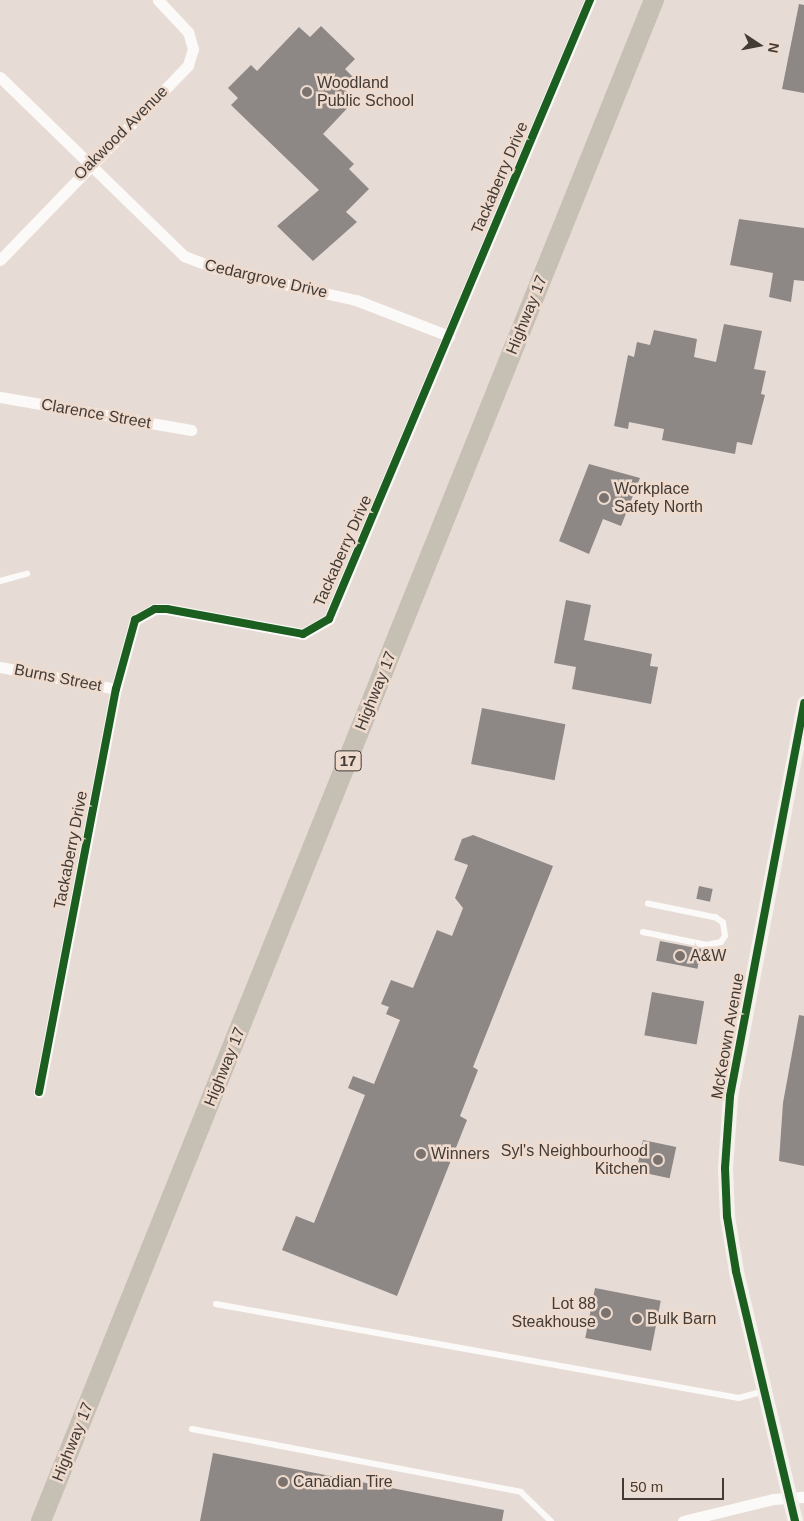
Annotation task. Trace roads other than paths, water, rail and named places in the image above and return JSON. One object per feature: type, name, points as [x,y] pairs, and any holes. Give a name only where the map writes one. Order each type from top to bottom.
[{"type":"highway","name":"Highway 17","points":[[41,1521],[654,0]]},
{"type":"street","name":"Oakwood Avenue","points":[[0,260],[90,162],[116,141],[192,57],[188,32],[158,0]]},
{"type":"street","name":"Tackaberry Drive","points":[[39,1092],[116,689],[135,620],[156,609],[291,633],[323,625],[336,608],[590,0]]},
{"type":"street","name":"Cedargrove Drive","points":[[0,78],[90,162],[158,234],[199,264],[356,300],[449,336]]},
{"type":"street","name":"Clarence Street","points":[[0,397],[192,430]]},
{"type":"street","name":"Burns Street","points":[[0,667],[116,689]]},
{"type":"street","name":"McKeown Avenue","points":[[795,1521],[797,1497],[762,1392],[727,1216],[725,1168],[730,1096],[800,751],[804,704]]},
{"type":"street","points":[[683,1521],[797,1497]]},
{"type":"lane","points":[[0,580],[27,574]]},
{"type":"lane","points":[[644,932],[707,945],[721,942],[725,936],[723,923],[716,918],[648,904]]},
{"type":"lane","points":[[216,1304],[739,1398],[762,1392]]},
{"type":"lane","points":[[192,1429],[521,1492],[551,1521]]},
{"type":"place","name":"Woodland Public School","points":[[307,92]]},
{"type":"place","name":"Workplace Safety North","points":[[604,498]]},
{"type":"place","name":"A&W","points":[[680,956]]},
{"type":"place","name":"Winners","points":[[421,1154]]},
{"type":"place","name":"Syl's Neighbourhood Kitchen","points":[[658,1160]]},
{"type":"place","name":"Lot 88 Steakhouse","points":[[606,1313]]},
{"type":"place","name":"Bulk Barn","points":[[637,1319]]},
{"type":"place","name":"Canadian Tire","points":[[283,1482]]}]
